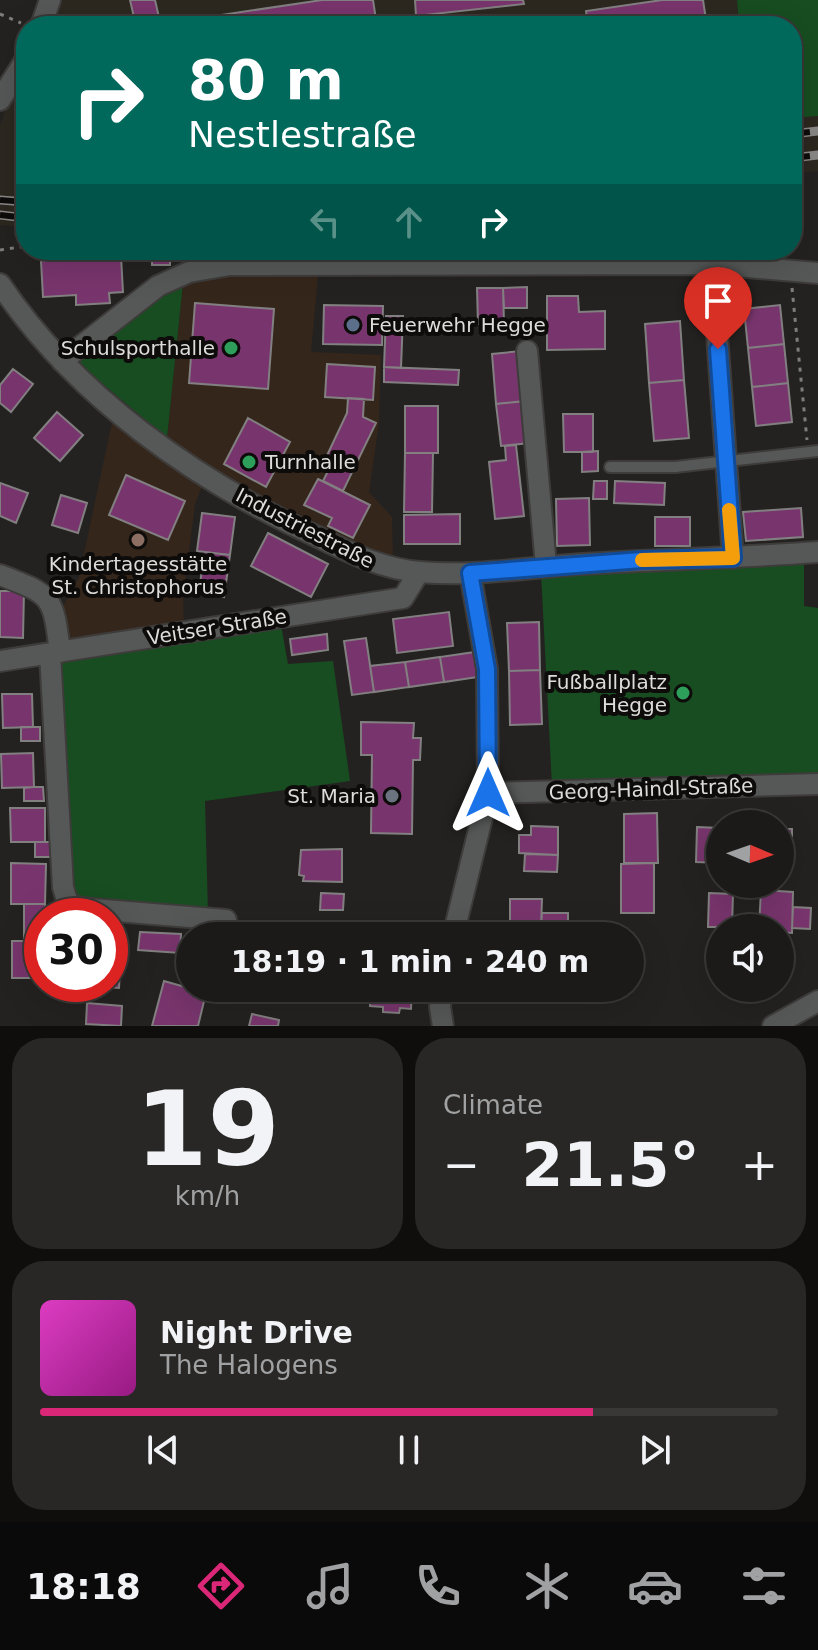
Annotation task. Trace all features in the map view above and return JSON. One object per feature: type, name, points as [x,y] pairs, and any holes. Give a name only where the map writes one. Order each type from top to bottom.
[{"type":"street","points":[[0,100],[16,75]]},
{"type":"street","points":[[712,264],[733,558]]},
{"type":"street","points":[[62,361],[158,286],[189,272],[230,265],[712,264],[818,273]]},
{"type":"street","name":"Industriestraße","points":[[0,284],[21,315],[62,361],[142,433],[251,504],[378,565],[419,572],[470,573],[642,560],[818,552]]},
{"type":"street","points":[[527,351],[546,566]]},
{"type":"street","name":"Veitser Straße","points":[[0,661],[403,598],[419,572]]},
{"type":"street","points":[[456,922],[488,793],[487,669],[470,573]]},
{"type":"street","points":[[0,575],[40,590],[55,612],[63,887],[68,904],[80,908],[226,920]]},
{"type":"street","name":"Georg-Haindl-Straße","points":[[488,793],[818,784]]},
{"type":"street","points":[[773,1026],[818,1001]]},
{"type":"street","points":[[441,1002],[443,1026]]},
{"type":"lane","points":[[610,467],[675,467],[813,452]]},
{"type":"path","points":[[790,269],[813,452]]},
{"type":"shaded area","points":[[62,0],[737,0],[738,16],[56,16]]},
{"type":"shaded area","points":[[16,92],[16,226],[0,225],[0,126],[7,105]]},
{"type":"shaded area","points":[[818,116],[818,171],[802,173],[802,117]]},
{"type":"shaded area","points":[[231,272],[318,274],[311,352],[381,355],[379,422],[369,492],[392,517],[393,562],[308,527],[209,468],[167,438],[183,283]]},
{"type":"shaded area","name":"Kindertagesstätte St. Christophorus","points":[[113,418],[203,484],[195,504],[183,598],[184,626],[66,642],[61,610],[79,577]]},
{"type":"green space","points":[[737,0],[818,0],[818,116],[802,117],[802,16],[738,16]]},
{"type":"green space","points":[[183,283],[167,438],[73,359],[162,293]]},
{"type":"green space","name":"Fußballplatz Hegge","points":[[804,561],[804,606],[818,608],[818,778],[552,786],[541,573]]},
{"type":"green space","points":[[281,625],[288,664],[333,661],[350,781],[205,801],[208,913],[128,905],[128,898],[73,898],[55,661]]},
{"type":"building","points":[[130,0],[155,0],[159,16],[134,16]]},
{"type":"building","points":[[322,0],[373,0],[375,16],[215,16]]},
{"type":"building","points":[[415,0],[523,0],[524,4],[416,16]]},
{"type":"building","points":[[662,0],[703,0],[705,16],[587,16],[586,11]]},
{"type":"building","points":[[121,260],[123,292],[109,293],[110,303],[76,305],[76,295],[43,297],[41,261]]},
{"type":"building","points":[[152,260],[170,260],[170,265],[152,265]]},
{"type":"building","points":[[527,287],[527,308],[504,308],[503,288]]},
{"type":"building","points":[[477,288],[503,288],[504,323],[478,324]]},
{"type":"building","points":[[547,296],[578,296],[579,312],[605,311],[605,349],[547,350]]},
{"type":"building","points":[[195,303],[274,309],[268,389],[189,383]]},
{"type":"building","name":"Feuerwehr Hegge","points":[[324,305],[383,306],[382,345],[323,344]]},
{"type":"building","points":[[780,305],[784,344],[748,348],[744,309]]},
{"type":"building","points":[[386,316],[403,316],[401,368],[384,367]]},
{"type":"building","points":[[680,321],[684,380],[649,383],[645,324]]},
{"type":"building","points":[[784,344],[788,383],[752,387],[748,348]]},
{"type":"building","points":[[521,351],[525,401],[496,404],[492,354]]},
{"type":"building","points":[[327,364],[375,367],[373,400],[325,397]]},
{"type":"building","points":[[384,367],[459,370],[458,385],[384,382]]},
{"type":"building","points":[[13,369],[33,384],[11,412],[0,403],[0,385]]},
{"type":"building","points":[[684,380],[689,438],[654,441],[649,383]]},
{"type":"building","points":[[788,383],[792,422],[756,426],[752,387]]},
{"type":"building","points":[[348,398],[364,399],[363,417],[376,423],[343,491],[323,481],[329,469],[322,466],[347,413]]},
{"type":"building","points":[[525,401],[530,443],[501,446],[496,404]]},
{"type":"building","points":[[405,406],[438,406],[438,453],[405,453]]},
{"type":"building","points":[[57,412],[83,435],[60,461],[34,438]]},
{"type":"building","points":[[563,414],[593,414],[593,452],[564,452]]},
{"type":"building","points":[[248,418],[290,442],[266,487],[224,464]]},
{"type":"building","points":[[516,445],[524,516],[495,519],[489,462],[506,460],[505,446]]},
{"type":"building","points":[[598,451],[598,471],[582,472],[582,452]]},
{"type":"building","points":[[405,453],[433,453],[432,512],[404,512]]},
{"type":"building","points":[[126,475],[185,501],[168,540],[109,515]]},
{"type":"building","points":[[318,479],[370,505],[353,538],[328,526],[332,518],[304,505]]},
{"type":"building","points":[[594,481],[607,481],[607,499],[593,499]]},
{"type":"building","points":[[615,481],[665,483],[664,505],[614,503]]},
{"type":"building","points":[[0,483],[28,493],[16,523],[0,516]]},
{"type":"building","points":[[61,495],[87,503],[78,533],[52,525]]},
{"type":"building","points":[[589,498],[590,545],[557,546],[556,499]]},
{"type":"building","points":[[801,508],[803,537],[746,541],[743,512]]},
{"type":"building","points":[[202,513],[235,517],[230,555],[197,551]]},
{"type":"building","points":[[460,514],[460,544],[404,544],[404,515]]},
{"type":"building","points":[[655,517],[690,517],[690,546],[655,546]]},
{"type":"building","points":[[268,533],[328,564],[311,597],[251,566]]},
{"type":"building","points":[[204,552],[230,555],[224,597],[199,593]]},
{"type":"building","points":[[0,591],[24,591],[23,638],[0,637]]},
{"type":"building","points":[[449,612],[453,646],[397,653],[393,619]]},
{"type":"building","points":[[539,622],[540,670],[509,671],[507,623]]},
{"type":"building","points":[[327,634],[328,650],[292,655],[290,639]]},
{"type":"building","points":[[366,638],[374,692],[352,695],[344,641]]},
{"type":"building","points":[[475,652],[478,677],[444,682],[440,657]]},
{"type":"building","points":[[440,657],[444,682],[409,687],[405,662]]},
{"type":"building","points":[[405,662],[409,687],[374,692],[370,666]]},
{"type":"building","points":[[540,670],[542,724],[510,725],[509,671]]},
{"type":"building","points":[[2,694],[32,694],[33,727],[3,728]]},
{"type":"building","name":"St. Maria","points":[[361,722],[414,723],[413,738],[421,738],[420,760],[413,760],[412,834],[371,833],[372,755],[361,755]]},
{"type":"building","points":[[21,727],[40,727],[40,741],[21,741]]},
{"type":"building","points":[[33,753],[34,787],[2,788],[1,754]]},
{"type":"building","points":[[43,787],[44,801],[24,801],[24,788]]},
{"type":"building","points":[[10,808],[45,808],[45,842],[11,842]]},
{"type":"building","points":[[657,813],[658,863],[624,863],[624,814]]},
{"type":"building","points":[[531,826],[558,827],[558,855],[519,853],[519,835],[531,835]]},
{"type":"building","points":[[697,827],[706,827],[706,862],[696,862]]},
{"type":"building","points":[[35,842],[54,842],[55,857],[35,857]]},
{"type":"building","points":[[342,849],[342,882],[303,881],[304,876],[299,875],[301,850]]},
{"type":"building","points":[[525,854],[558,855],[557,872],[524,871]]},
{"type":"building","points":[[11,863],[46,864],[45,898],[24,898],[24,904],[11,904]]},
{"type":"building","points":[[654,863],[654,913],[621,913],[621,864]]},
{"type":"building","points":[[321,893],[344,894],[343,910],[320,910]]},
{"type":"building","points":[[709,898],[733,898],[732,914],[708,914]]},
{"type":"building","points":[[761,898],[793,898],[792,914],[760,914]]},
{"type":"building","points":[[510,899],[542,899],[541,922],[510,922]]},
{"type":"building","points":[[793,907],[811,908],[810,929],[794,928]]},
{"type":"building","points":[[542,913],[568,913],[568,922],[541,922]]},
{"type":"building","points":[[140,932],[176,934],[176,953],[138,950]]},
{"type":"building","points":[[12,941],[24,941],[24,978],[12,978]]},
{"type":"building","points":[[164,981],[176,984],[176,1002],[204,1002],[198,1026],[152,1026]]},
{"type":"building","points":[[370,1002],[411,1002],[411,1009],[400,1008],[399,1013],[383,1012],[383,1007],[370,1006]]},
{"type":"building","points":[[87,1003],[122,1006],[121,1026],[86,1024]]},
{"type":"building","points":[[252,1014],[279,1020],[278,1026],[249,1026]]},
{"type":"railway","points":[[802,133],[818,131]]},
{"type":"railway","points":[[802,157],[818,155]]},
{"type":"railway","points":[[0,200],[16,201]]},
{"type":"railway","points":[[0,215],[16,217]]},
{"type":"slow traffic","points":[[642,560],[733,558],[729,510]]},
{"type":"place","name":"Feuerwehr Hegge","points":[[353,325]]},
{"type":"place","name":"Schulsporthalle","points":[[231,348]]},
{"type":"place","name":"Turnhalle","points":[[249,462]]},
{"type":"place","name":"Kindertagesstätte St. Christophorus","points":[[138,540]]},
{"type":"place","name":"Fußballplatz Hegge","points":[[683,693]]},
{"type":"place","name":"St. Maria","points":[[392,796]]},
{"type":"route","points":[[488,793],[487,669],[470,573],[642,560],[733,558],[718,349]]}]
